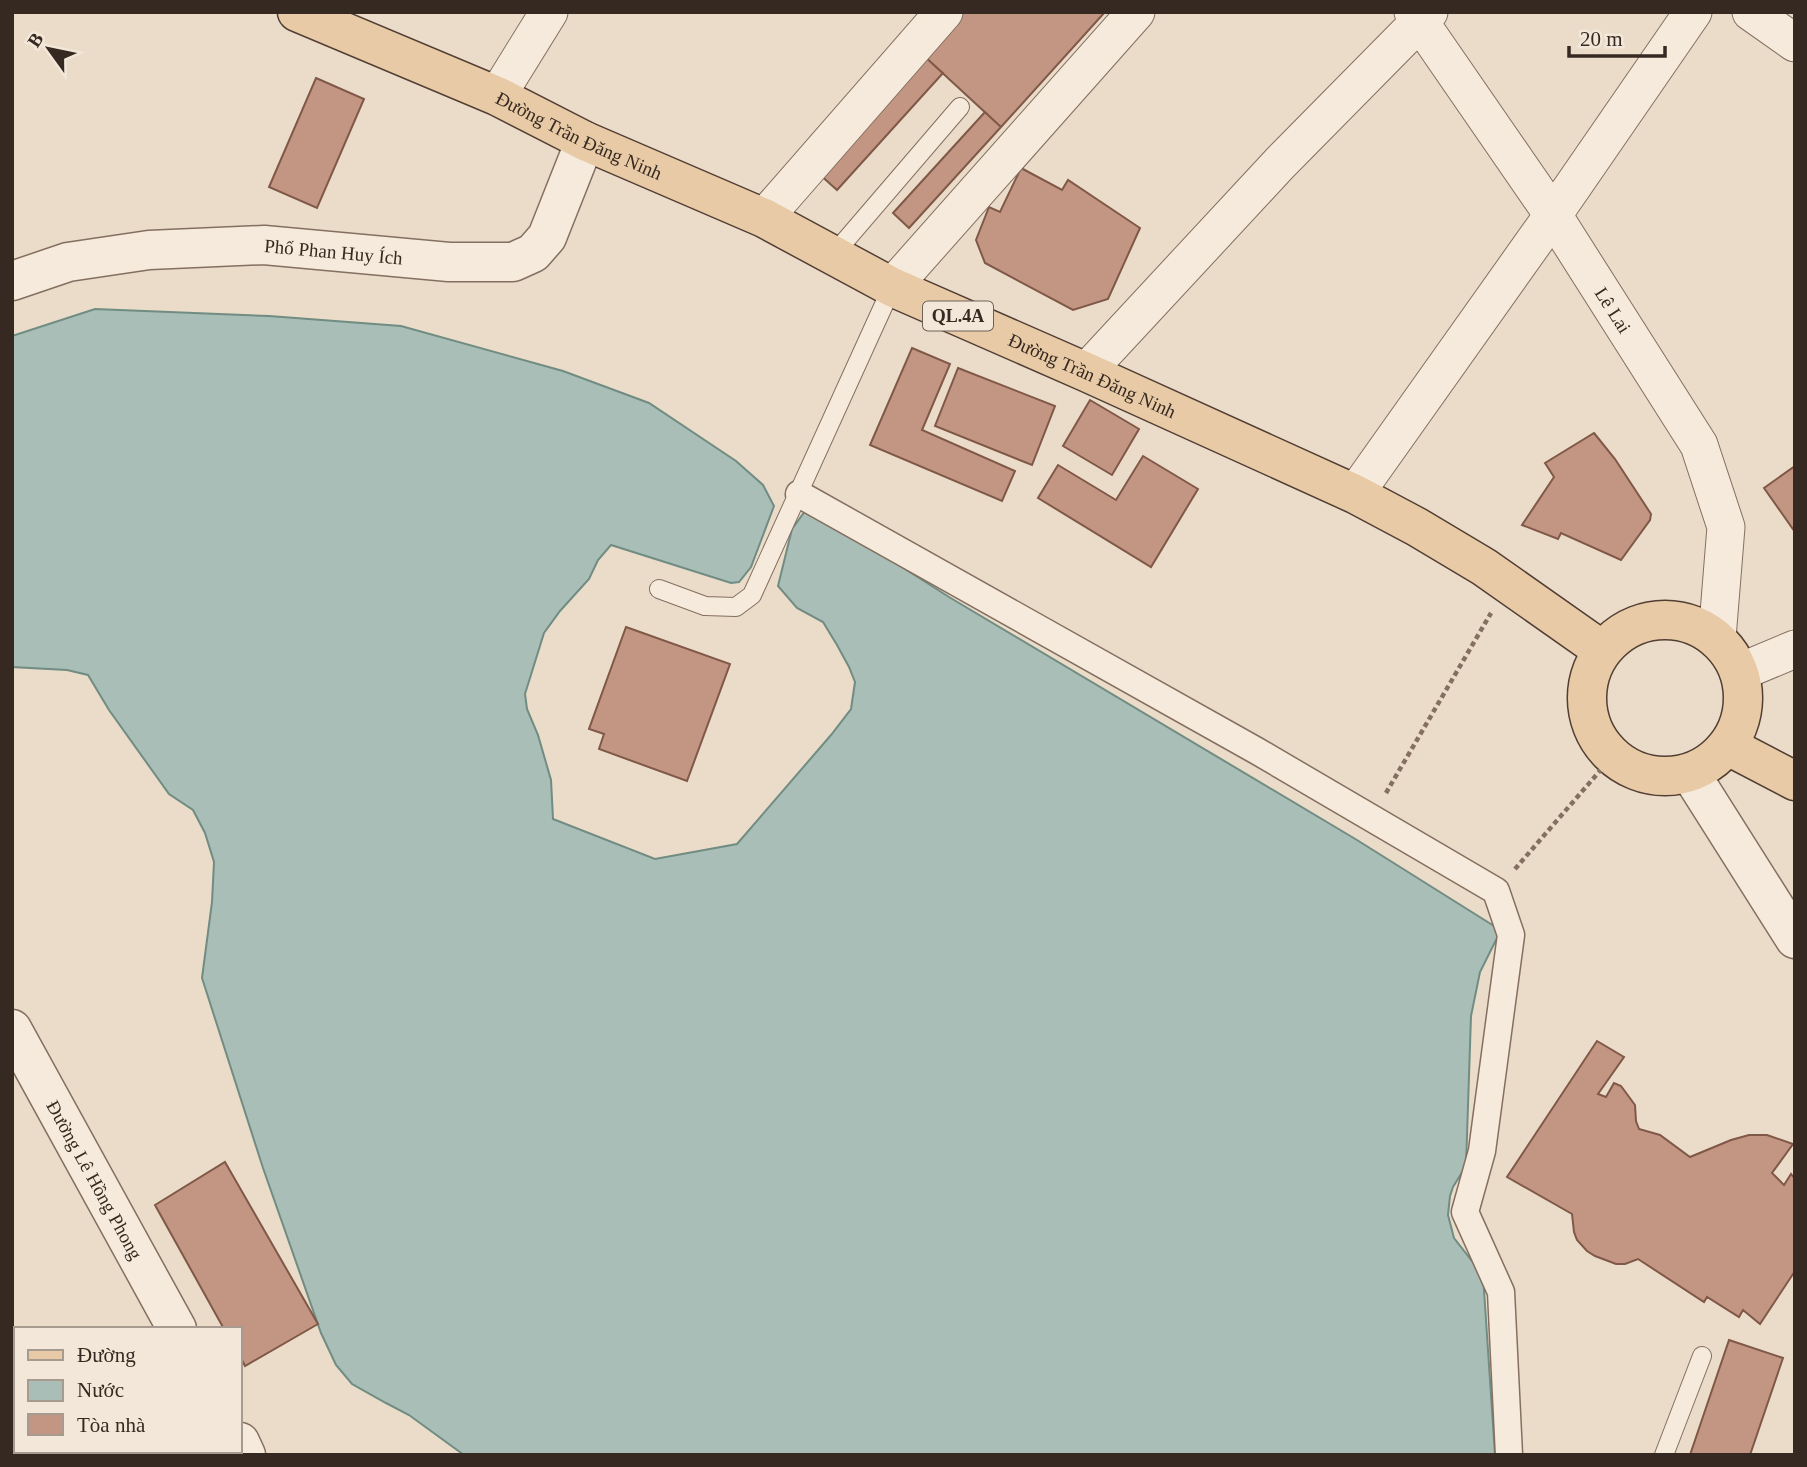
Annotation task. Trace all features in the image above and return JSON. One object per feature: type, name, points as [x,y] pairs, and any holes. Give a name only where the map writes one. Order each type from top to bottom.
[{"type":"main road","name":"Đường Trần Đăng Ninh","points":[[297,12],[497,96],[585,142],[764,219],[892,287],[1355,494],[1484,567],[1602,650]]},
{"type":"main road","points":[[1680,619],[1717,638],[1740,672],[1743,713],[1730,747],[1714,763],[1690,773],[1648,776],[1611,758],[1588,723],[1586,682],[1602,650],[1611,640],[1639,622],[1680,619]]},
{"type":"main road","points":[[1730,747],[1795,781]]},
{"type":"street","points":[[497,96],[549,12]]},
{"type":"street","points":[[764,219],[944,12]]},
{"type":"street","points":[[892,287],[1136,12]]},
{"type":"street","points":[[1355,494],[1693,12]]},
{"type":"street","points":[[1751,12],[1795,43]]},
{"type":"street","points":[[1086,372],[1420,15]]},
{"type":"street","name":"Lê Lai","points":[[1420,15],[1553,215],[1699,445],[1726,527],[1717,638]]},
{"type":"street","name":"Phố Phan Huy Ích","points":[[12,281],[68,262],[149,250],[264,245],[449,262],[513,262],[533,253],[547,237],[585,142]]},
{"type":"street","points":[[799,494],[1257,751],[1496,891],[1511,935],[1482,1151],[1465,1213],[1501,1292],[1509,1455]]},
{"type":"street","points":[[1740,672],[1795,649]]},
{"type":"street","points":[[1690,773],[1795,939]]},
{"type":"street","name":"Đường Lê Hồng Phong","points":[[12,1029],[176,1327]]},
{"type":"lane","points":[[833,255],[960,107]]},
{"type":"lane","points":[[659,589],[705,606],[736,607],[752,595],[892,287]]},
{"type":"lane","points":[[1664,1455],[1702,1356]]},
{"type":"path","points":[[1371,817],[1508,584]]},
{"type":"path","points":[[1496,891],[1611,758]]},
{"type":"water","points":[[95,309],[269,316],[401,326],[563,371],[649,403],[736,461],[763,485],[774,506],[751,567],[739,582],[731,583],[611,545],[598,560],[589,579],[544,633],[525,694],[527,709],[551,780],[553,819],[655,859],[737,844],[831,735],[851,709],[855,682],[823,622],[797,608],[778,586],[792,529],[808,507],[949,597],[1357,840],[1502,931],[1480,972],[1471,1016],[1466,1166],[1453,1187],[1448,1215],[1454,1238],[1483,1275],[1495,1455],[464,1455],[409,1415],[352,1384],[336,1365],[321,1333],[263,1168],[202,978],[212,902],[214,862],[205,833],[193,810],[169,794],[109,710],[88,675],[67,670],[12,667],[12,336]]},
{"type":"building","points":[[964,12],[1105,12],[1001,127],[924,56]]},
{"type":"building","points":[[924,56],[943,73],[837,190],[818,173]]},
{"type":"building","points":[[316,78],[364,99],[317,208],[269,187]]},
{"type":"building","points":[[985,112],[1001,127],[909,228],[893,213]]},
{"type":"building","points":[[1021,168],[1062,190],[1068,180],[1140,228],[1108,299],[1073,310],[985,263],[976,240],[989,207],[1000,212]]},
{"type":"building","points":[[912,348],[950,364],[922,430],[1015,471],[1002,501],[870,445]]},
{"type":"building","points":[[958,368],[1055,406],[1032,465],[935,426]]},
{"type":"building","points":[[1090,400],[1139,429],[1112,475],[1063,446]]},
{"type":"building","points":[[1594,433],[1615,459],[1651,514],[1650,520],[1621,560],[1561,533],[1558,539],[1522,525],[1554,477],[1545,463]]},
{"type":"building","points":[[1143,456],[1198,489],[1151,567],[1038,498],[1058,465],[1116,500]]},
{"type":"building","points":[[1795,466],[1795,532],[1764,488]]},
{"type":"building","points":[[626,627],[730,664],[687,781],[599,749],[604,734],[589,729]]},
{"type":"building","points":[[1597,1041],[1624,1057],[1598,1094],[1606,1097],[1614,1083],[1621,1086],[1635,1105],[1639,1129],[1660,1135],[1690,1157],[1749,1135],[1767,1135],[1793,1144],[1772,1173],[1784,1185],[1791,1174],[1795,1179],[1795,1271],[1760,1324],[1743,1310],[1739,1317],[1707,1297],[1704,1302],[1638,1259],[1616,1264],[1595,1256],[1577,1240],[1572,1214],[1507,1177]]},
{"type":"building","points":[[225,1162],[318,1324],[245,1366],[242,1360],[242,1327],[223,1327],[155,1205]]},
{"type":"building","points":[[1729,1340],[1783,1358],[1750,1455],[1690,1455]]}]
